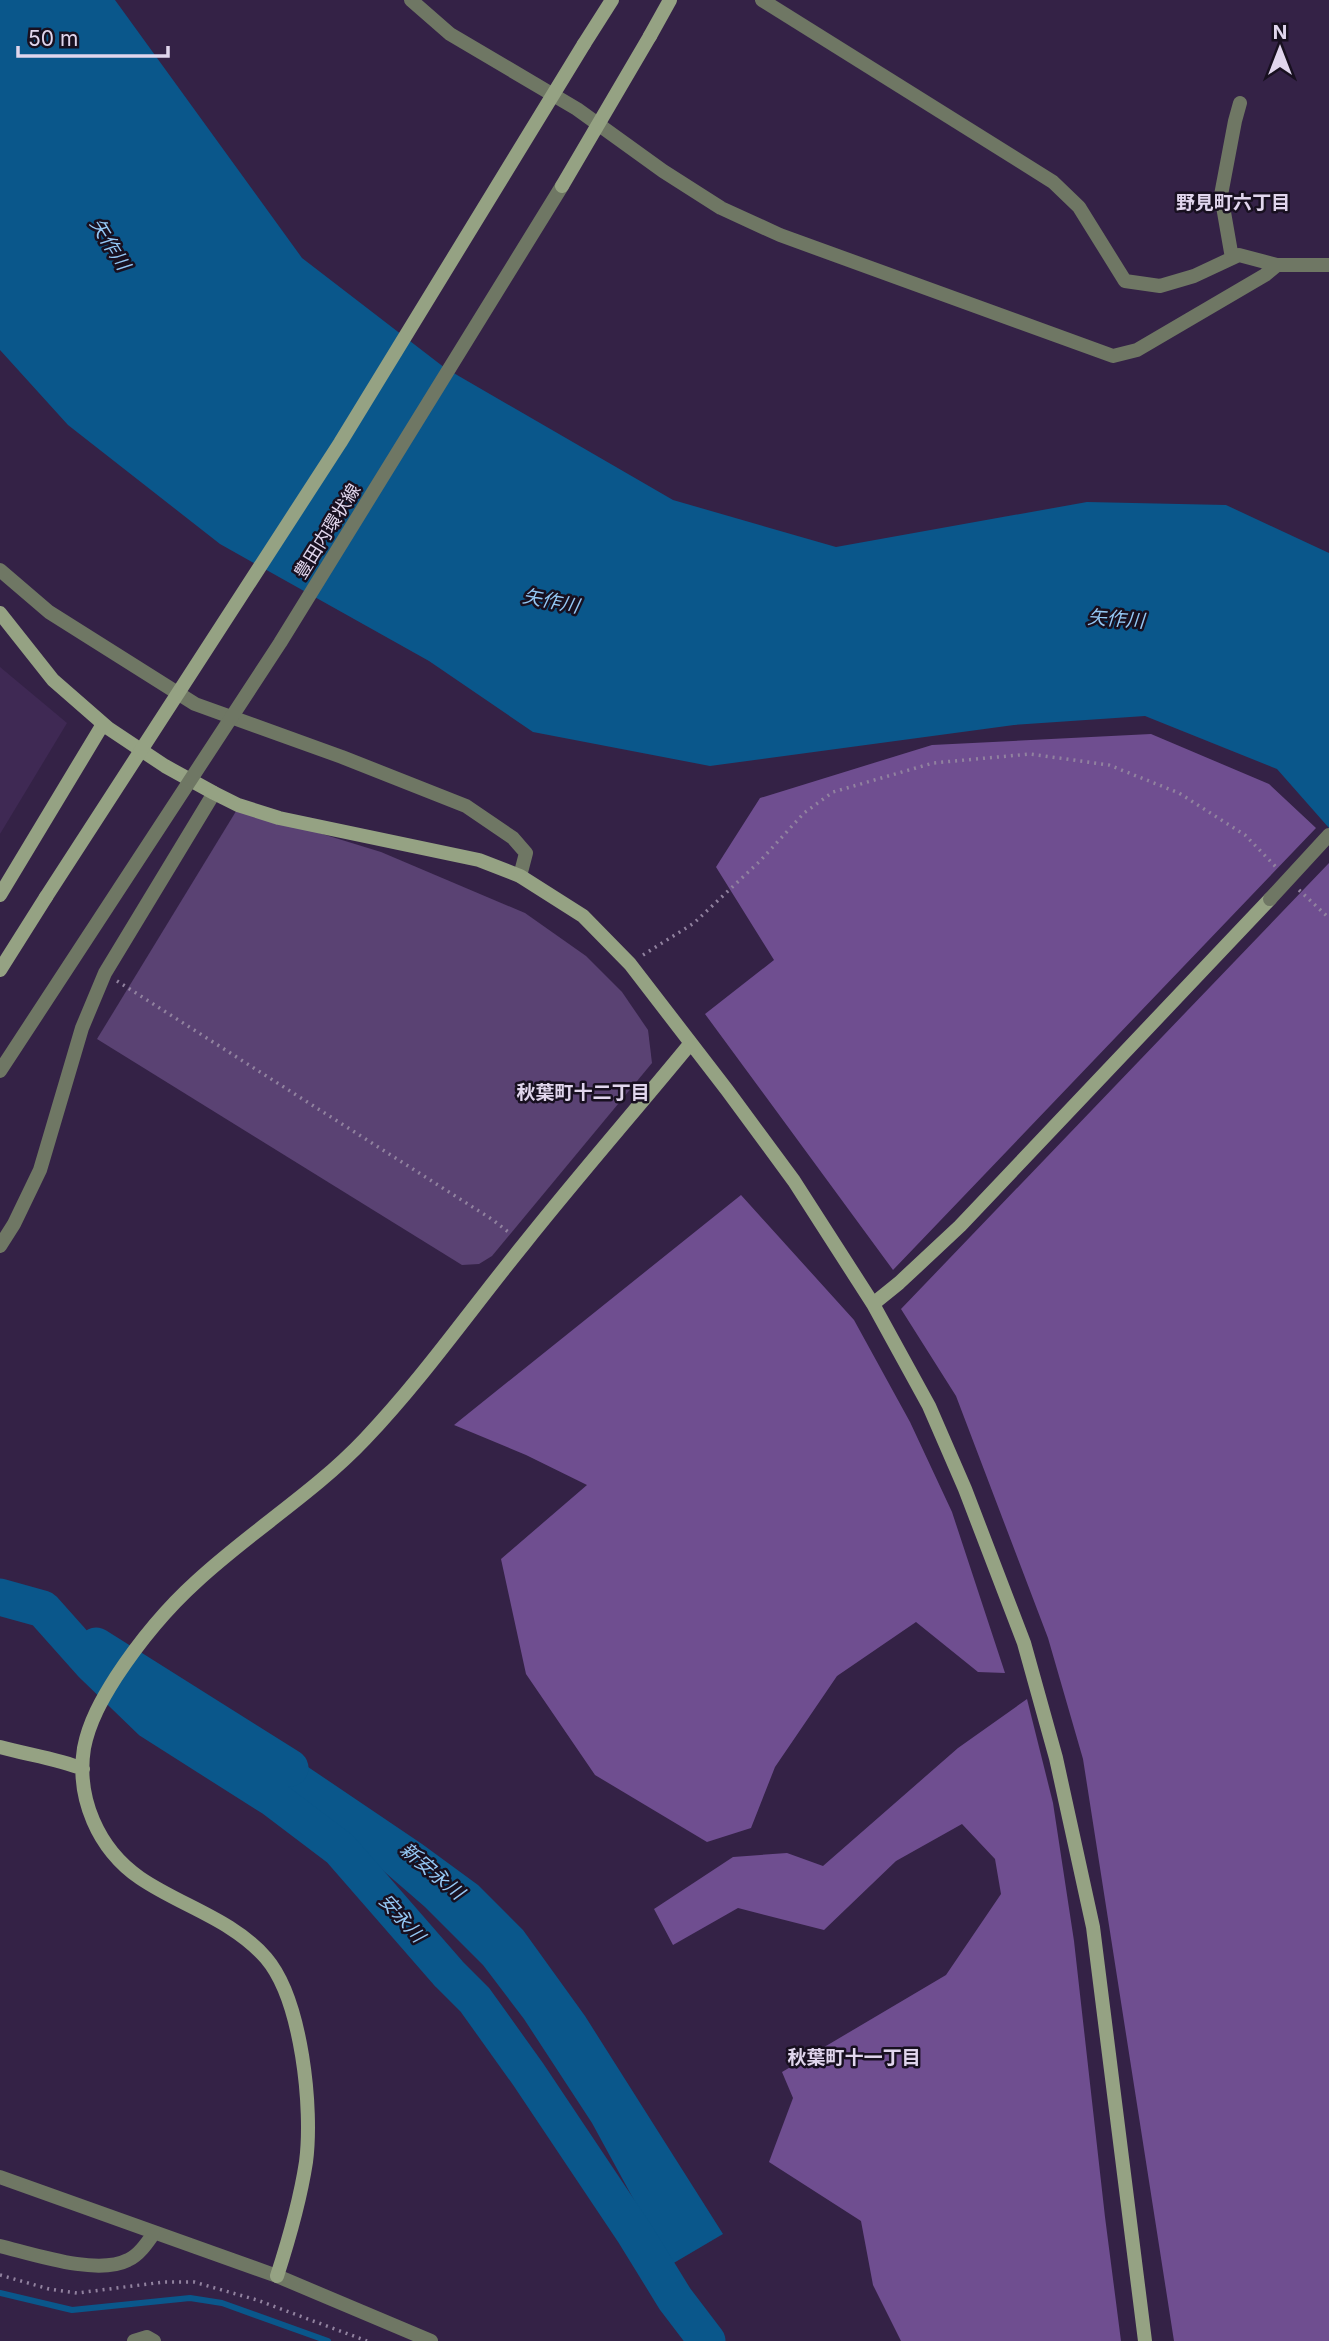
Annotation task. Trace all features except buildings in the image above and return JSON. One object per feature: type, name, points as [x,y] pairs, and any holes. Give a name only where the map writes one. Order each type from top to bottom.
[{"type":"street","points":[[411,0],[450,34],[576,109],[663,171],[721,208],[780,235],[1113,356],[1137,350],[1265,275],[1277,265]]},
{"type":"street","name":"豊田内環状線","points":[[0,970],[340,443],[612,0]]},
{"type":"street","name":"豊田内環状線","points":[[0,1071],[280,643],[562,186],[670,0]]},
{"type":"street","points":[[762,0],[1053,182],[1079,207],[1125,281],[1160,286],[1194,276],[1239,255],[1277,265],[1329,265]]},
{"type":"street","points":[[1232,258],[1221,195],[1240,103]]},
{"type":"street","points":[[0,570],[49,612],[195,704],[466,806],[513,838],[526,853],[520,876]]},
{"type":"street","points":[[0,613],[53,680],[103,724],[165,766],[214,793],[268,816],[325,830],[466,857],[520,876],[583,916],[630,964],[794,1181],[873,1304],[929,1406],[965,1489],[1024,1643],[1056,1758],[1093,1927],[1145,2341]]},
{"type":"street","points":[[0,895],[103,724]]},
{"type":"street","points":[[0,1246],[14,1224],[40,1170],[82,1028],[105,973],[214,793]]},
{"type":"street","points":[[873,1304],[960,1226],[1329,835]]},
{"type":"street","points":[[277,2276],[291,2232],[306,2157],[306,2099],[300,2039],[285,1990],[267,1959],[253,1946],[221,1922],[139,1877],[101,1838],[86,1804],[83,1769],[88,1735],[101,1701],[136,1647],[196,1581],[364,1440],[405,1394],[523,1244],[690,1044]]},
{"type":"street","points":[[0,1747],[31,1756],[63,1760],[83,1769]]},
{"type":"street","points":[[0,2177],[277,2276],[431,2341]]},
{"type":"street","points":[[0,2246],[76,2264],[110,2266],[128,2260],[141,2250],[154,2233]]},
{"type":"street","points":[[134,2341],[147,2337],[154,2341]]},
{"type":"path","points":[[630,964],[694,923],[760,860],[804,813],[833,792],[933,763],[1030,754],[1109,765],[1179,793],[1245,835],[1280,871]]},
{"type":"path","points":[[1298,888],[1329,918]]},
{"type":"path","points":[[114,979],[493,1220],[523,1244]]},
{"type":"path","points":[[0,2275],[49,2289],[77,2293],[164,2282],[194,2282],[257,2300],[367,2341]]},
{"type":"shaded area","points":[[0,667],[67,723],[0,834]]},
{"type":"shaded area","points":[[1151,734],[1269,784],[1316,828],[893,1270],[705,1014],[774,960],[716,867],[760,798],[932,745]]},
{"type":"shaded area","points":[[238,808],[381,852],[525,913],[586,956],[622,992],[648,1030],[652,1063],[492,1256],[479,1264],[462,1265],[97,1039]]},
{"type":"shaded area","points":[[1329,863],[1329,2341],[1174,2341],[1083,1759],[1048,1638],[956,1396],[901,1309]]},
{"type":"shaded area","points":[[741,1195],[854,1320],[910,1422],[952,1512],[1005,1673],[978,1672],[916,1622],[837,1676],[775,1767],[751,1828],[707,1842],[595,1775],[526,1674],[501,1559],[587,1485],[526,1455],[454,1425]]},
{"type":"shaded area","points":[[1027,1699],[1053,1803],[1074,1941],[1121,2341],[901,2341],[873,2285],[861,2221],[769,2162],[793,2098],[782,2072],[946,1975],[1001,1894],[995,1859],[962,1824],[896,1861],[824,1930],[738,1908],[673,1945],[654,1909],[733,1857],[787,1853],[823,1866],[958,1748]]},
{"type":"water","name":"矢作川","points":[[0,0],[115,0],[302,258],[445,368],[673,500],[836,547],[1087,502],[1226,505],[1329,553],[1329,828],[1277,769],[1145,716],[1014,725],[710,766],[533,732],[429,661],[220,544],[68,425],[0,350]]},
{"type":"water","points":[[243,1723],[478,1885],[523,1930],[585,2016],[723,2234],[672,2264],[592,2123],[524,2019],[483,1965],[425,1907],[357,1848],[257,1776]]},
{"type":"waterway","name":"安永川","points":[[0,1597],[43,1609],[92,1664],[151,1721],[274,1799],[340,1849],[475,2000],[528,2074],[675,2299],[707,2341]]},
{"type":"waterway","name":"新安永川","points":[[96,1646],[290,1768]]},
{"type":"waterway","points":[[0,2293],[72,2310],[190,2298],[222,2303],[328,2341]]},
{"type":"district","name":"野見町六丁目","points":[[1233,202]]},
{"type":"district","name":"秋葉町十二丁目","points":[[583,1092]]},
{"type":"district","name":"秋葉町十一丁目","points":[[854,2057]]}]
